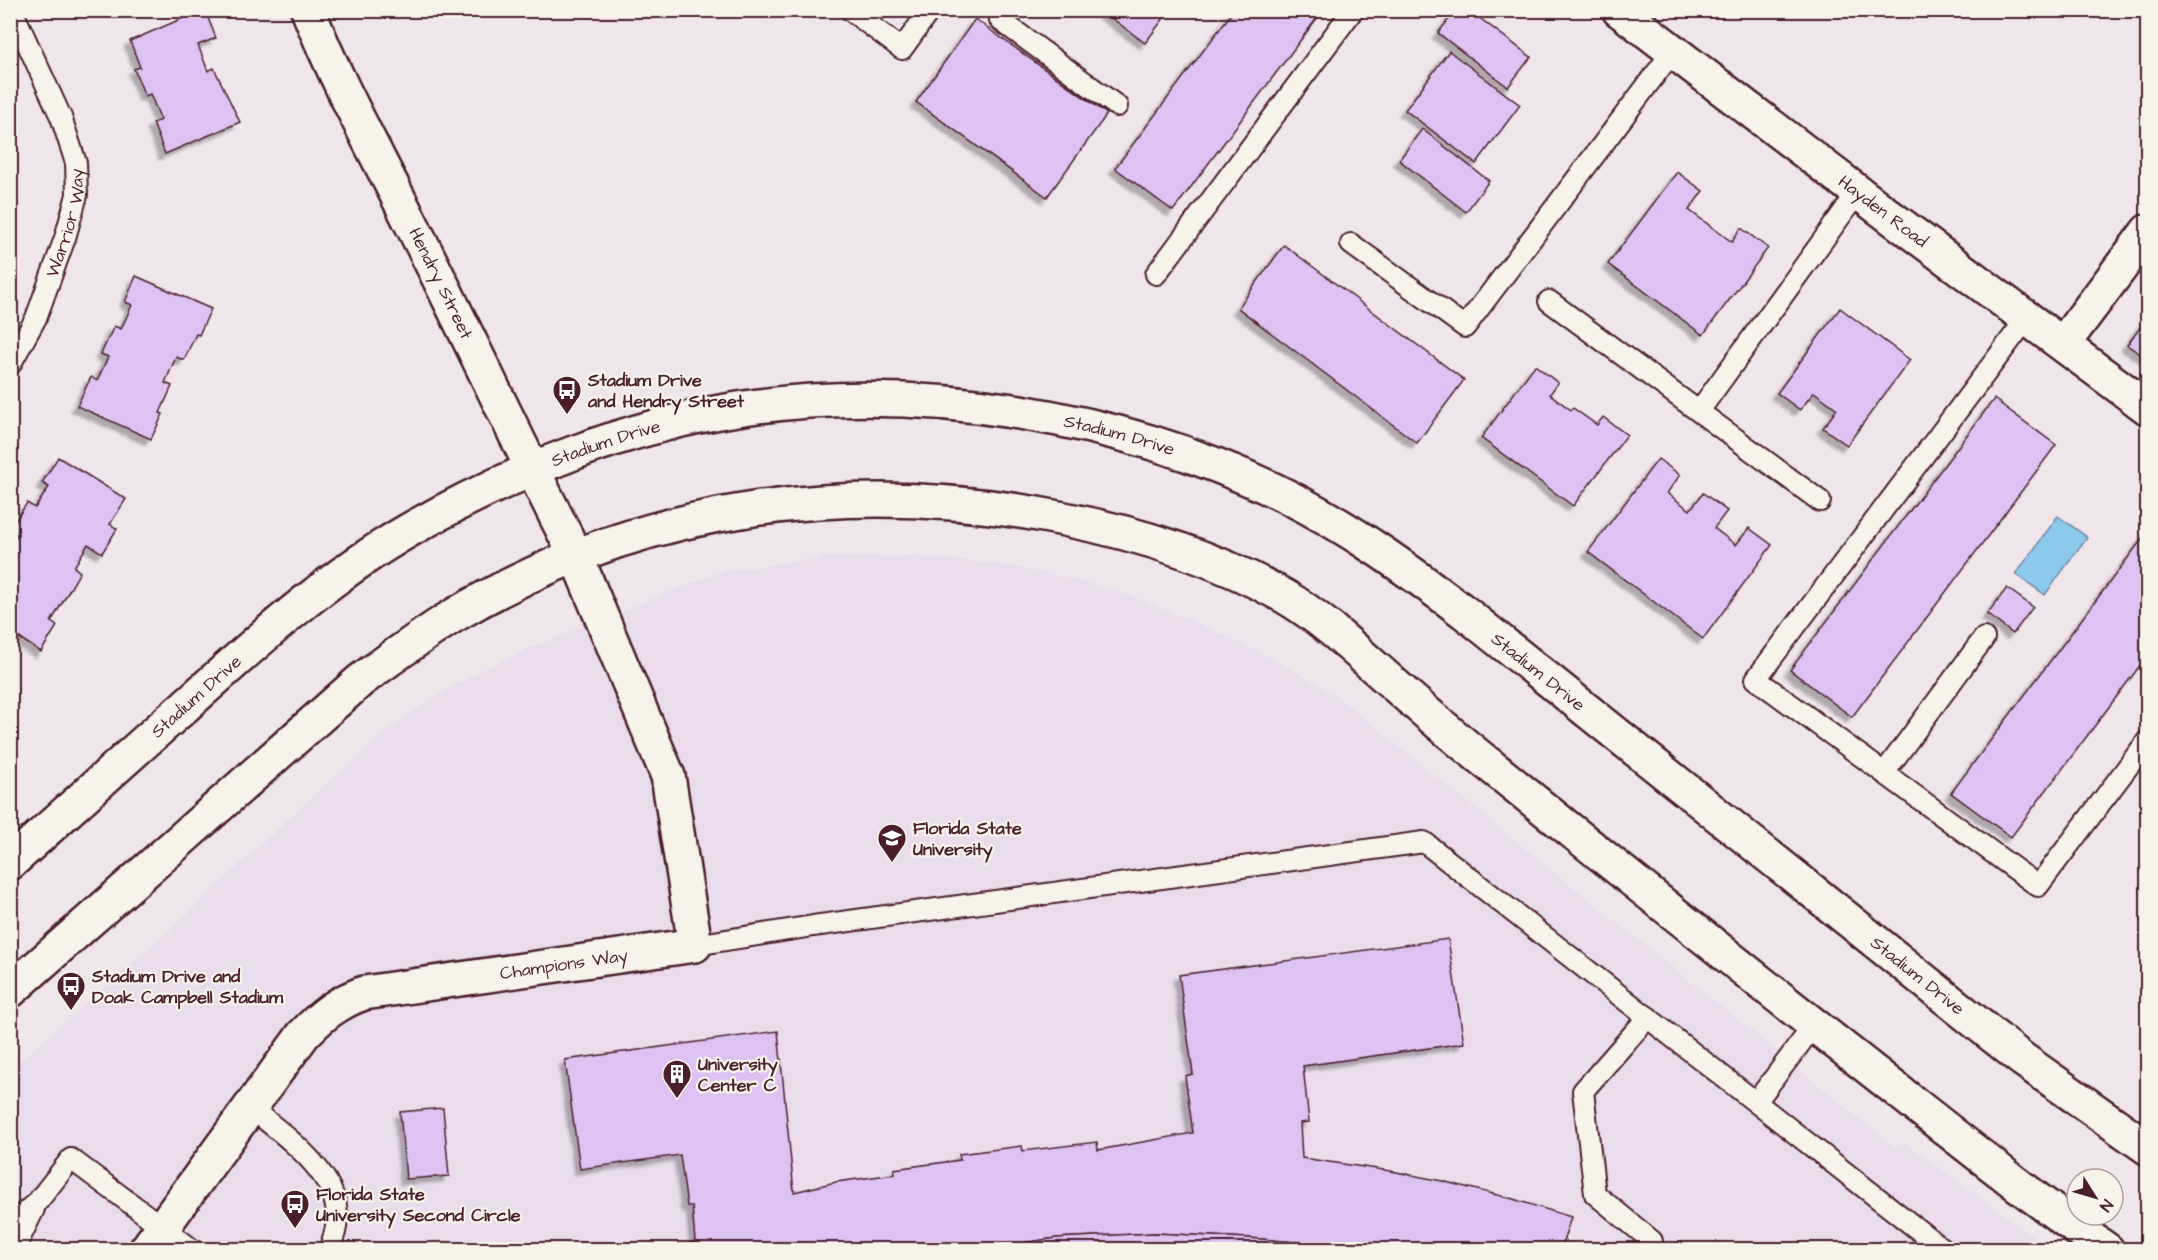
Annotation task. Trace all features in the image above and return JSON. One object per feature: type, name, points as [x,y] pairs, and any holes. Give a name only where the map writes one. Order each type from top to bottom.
[{"type":"main road","name":"Hendry Street","points":[[308,10],[355,116],[409,218],[531,469],[576,556]]},
{"type":"main road","name":"Hayden Road","points":[[1619,10],[2148,408]]},
{"type":"main road","points":[[2063,344],[2148,231]]},
{"type":"main road","name":"Stadium Drive","points":[[10,863],[235,660],[349,570],[409,530],[531,469],[675,422],[744,408],[806,402],[878,400],[1015,411],[1068,421],[1149,443],[1218,466],[1284,495],[1346,529],[1406,568],[2022,1059],[2148,1148]]},
{"type":"main road","points":[[10,991],[361,680],[406,647],[456,615],[517,583],[576,556],[634,535],[690,520],[810,502],[891,499],[956,502],[1026,511],[1096,525],[1162,543],[1230,569],[1287,598],[1340,636],[1443,728],[1814,1025],[2048,1209],[2107,1250]]},
{"type":"main road","points":[[576,556],[668,776],[696,945]]},
{"type":"main road","name":"Champions Way","points":[[154,1239],[303,1035],[323,1014],[347,999],[364,993],[393,988],[696,945]]},
{"type":"lane","name":"Warrior Way","points":[[10,364],[36,318],[65,238],[77,195],[76,163],[61,117],[12,10]]},
{"type":"lane","points":[[850,10],[902,49],[930,10]]},
{"type":"lane","points":[[1007,10],[1000,20],[1117,106]]},
{"type":"lane","points":[[1156,274],[1353,10]]},
{"type":"lane","points":[[1351,244],[1465,327],[1673,51]]},
{"type":"lane","points":[[1699,411],[1858,192]]},
{"type":"lane","points":[[1549,301],[1820,501]]},
{"type":"lane","points":[[2027,318],[1756,679],[2038,886],[2148,740]]},
{"type":"lane","points":[[1884,772],[1984,638]]},
{"type":"lane","points":[[696,945],[813,926],[1424,842],[1944,1250]]},
{"type":"lane","points":[[1648,1017],[1583,1091],[1594,1194],[1652,1241]]},
{"type":"lane","points":[[1756,1102],[1814,1025]]},
{"type":"lane","points":[[250,1107],[318,1167],[334,1196],[338,1220],[329,1250]]},
{"type":"lane","points":[[10,1225],[38,1201],[71,1159],[154,1239],[193,1250]]},
{"type":"lane","points":[[14,1250],[38,1201]]},
{"type":"shaded area","name":"Florida State University","points":[[913,556],[997,564],[1060,576],[1133,597],[1200,624],[1267,656],[1334,694],[1895,1147],[1906,1143],[2049,1249],[11,1250],[11,1069],[167,933],[316,793],[390,728],[440,694],[482,670],[530,648],[721,572],[825,557]]},
{"type":"water","points":[[2058,516],[2087,537],[2045,595],[2016,574]]},
{"type":"building","points":[[205,10],[216,38],[198,45],[208,71],[214,68],[240,122],[165,154],[153,123],[161,120],[150,94],[145,96],[134,69],[140,67],[130,41]]},
{"type":"building","points":[[1101,10],[1170,10],[1145,43]]},
{"type":"building","points":[[1234,10],[1323,10],[1173,211],[1115,168]]},
{"type":"building","points":[[1456,10],[1469,10],[1531,57],[1508,87],[1438,33]]},
{"type":"building","points":[[975,19],[1107,114],[1047,197],[916,102]]},
{"type":"building","points":[[1449,51],[1520,105],[1476,164],[1405,110]]},
{"type":"building","points":[[1422,129],[1489,181],[1466,212],[1399,160]]},
{"type":"building","points":[[1677,172],[1703,191],[1689,210],[1732,242],[1741,228],[1768,248],[1703,335],[1608,264]]},
{"type":"building","points":[[1284,245],[1464,380],[1417,443],[1238,308]]},
{"type":"building","points":[[136,276],[211,309],[184,360],[176,357],[165,383],[172,386],[160,413],[163,414],[151,439],[77,406],[91,377],[97,381],[108,357],[101,354],[114,326],[121,329],[132,305],[125,302]]},
{"type":"building","points":[[1840,308],[1910,360],[1847,445],[1823,428],[1837,409],[1814,392],[1800,410],[1777,393]]},
{"type":"building","points":[[2148,317],[2148,359],[2127,345]]},
{"type":"building","points":[[1535,365],[1558,383],[1550,394],[1571,410],[1573,408],[1597,425],[1603,417],[1627,435],[1573,506],[1481,438]]},
{"type":"building","points":[[1994,399],[2056,445],[1852,717],[1790,670]]},
{"type":"building","points":[[58,457],[126,499],[110,524],[117,529],[102,553],[88,544],[74,567],[80,572],[51,622],[57,626],[41,652],[10,632],[10,546],[18,535],[10,529],[27,503],[35,508],[49,487],[42,483]]},
{"type":"building","points":[[1658,459],[1680,475],[1667,493],[1690,510],[1703,493],[1727,511],[1714,528],[1736,545],[1749,528],[1772,545],[1703,639],[1588,552]]},
{"type":"building","points":[[2148,531],[2148,655],[2011,837],[1951,793]]},
{"type":"building","points":[[2007,588],[2033,607],[2013,634],[1987,614]]},
{"type":"building","name":"University Center C","points":[[1448,939],[1464,1043],[1303,1066],[1309,1122],[1300,1123],[1302,1158],[1442,1181],[1571,1217],[1562,1245],[1573,1250],[1449,1250],[1427,1244],[1425,1250],[1365,1250],[1344,1246],[1248,1238],[1155,1233],[1057,1238],[972,1250],[676,1250],[695,1241],[692,1206],[687,1206],[680,1155],[580,1169],[565,1060],[778,1031],[794,1192],[836,1182],[895,1174],[894,1169],[960,1160],[959,1154],[1022,1146],[1023,1151],[1097,1142],[1098,1150],[1193,1133],[1185,1076],[1193,1074],[1179,975]]},
{"type":"building","points":[[443,1108],[449,1176],[406,1179],[400,1112]]},
{"type":"building","points":[[1155,1233],[1248,1238],[1344,1246],[1365,1250],[972,1250],[1057,1238]]},
{"type":"building","points":[[1427,1244],[1449,1250],[1425,1250]]},
{"type":"place","name":"Stadium Drive and Hendry Street","points":[[567,416]]},
{"type":"place","name":"Florida State University","points":[[892,864]]},
{"type":"place","name":"Stadium Drive and Doak Campbell Stadium","points":[[71,1012]]},
{"type":"place","name":"University Center C","points":[[677,1100]]},
{"type":"place","name":"Florida State University Second Circle","points":[[295,1230]]}]
